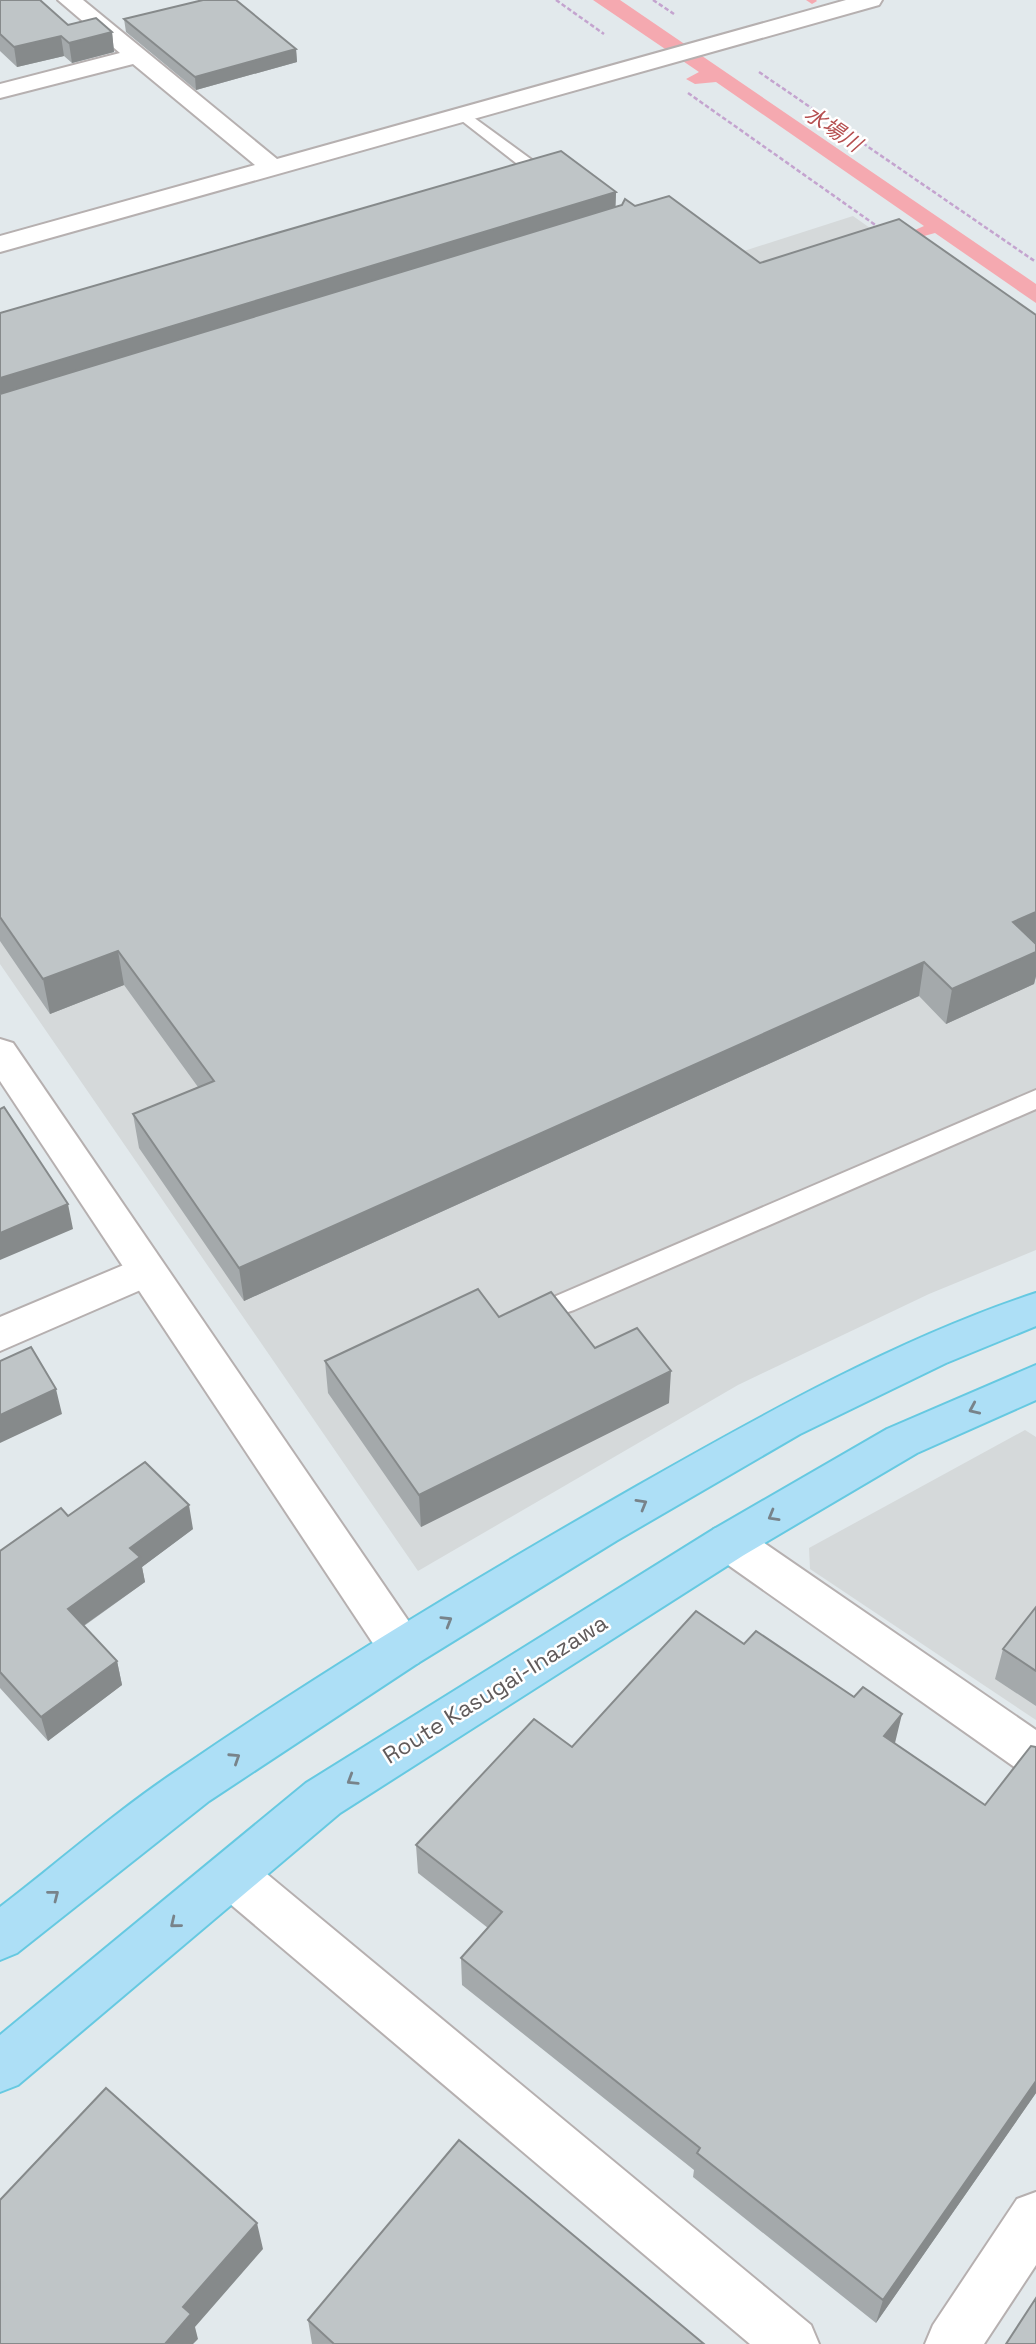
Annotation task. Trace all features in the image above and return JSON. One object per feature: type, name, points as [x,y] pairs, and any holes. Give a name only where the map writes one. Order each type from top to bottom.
[{"type":"main road","points":[[0,1937],[192,1786],[402,1649],[601,1528],[785,1422],[932,1352],[1036,1309]]},
{"type":"main road","name":"Route Kasugai-Inazawa","points":[[0,2067],[233,1876],[323,1798],[729,1542],[902,1441],[1036,1382]]},
{"type":"street","points":[[69,0],[271,166]]},
{"type":"street","points":[[0,244],[871,0]]},
{"type":"street","points":[[0,91],[136,55]]},
{"type":"street","points":[[0,1052],[402,1649]]},
{"type":"street","points":[[0,1335],[145,1270]]},
{"type":"street","points":[[729,1542],[1036,1756]]},
{"type":"street","points":[[233,1876],[792,2344]]},
{"type":"street","points":[[952,2344],[1036,2218]]},
{"type":"lane","points":[[462,114],[541,174],[514,182]]},
{"type":"lane","points":[[565,1303],[1036,1099]]},
{"type":"path","points":[[653,0],[710,45],[1036,261]]},
{"type":"path","points":[[653,60],[891,236]]},
{"type":"shaded area","points":[[593,0],[620,0],[1036,284],[1036,303],[935,233],[924,236],[915,230],[924,226],[716,82],[695,84],[686,79],[699,72]]},
{"type":"shaded area","points":[[853,216],[1036,345],[1036,1250],[929,1294],[738,1385],[418,1571],[0,964],[0,490]]},
{"type":"shaded area","points":[[1025,1430],[1036,1437],[1036,1720],[810,1569],[809,1548]]},
{"type":"building","points":[[0,0],[40,0],[68,25],[96,18],[112,32],[69,43],[61,36],[14,47],[0,34]]},
{"type":"building","points":[[203,0],[236,0],[296,49],[195,77],[124,19]]},
{"type":"building","points":[[561,151],[616,192],[0,378],[0,313]]},
{"type":"building","points":[[669,196],[760,263],[899,219],[1036,315],[1036,912],[1013,922],[1036,944],[1036,952],[952,989],[924,962],[239,1268],[133,1114],[214,1081],[118,951],[43,979],[0,917],[0,394],[622,205],[625,199],[635,206]]},
{"type":"building","points":[[4,1107],[68,1204],[0,1233],[0,1109]]},
{"type":"building","points":[[478,1289],[499,1317],[551,1292],[595,1348],[637,1328],[671,1371],[419,1495],[325,1361]]},
{"type":"building","points":[[31,1347],[56,1389],[0,1415],[0,1361]]},
{"type":"building","points":[[145,1462],[189,1505],[130,1548],[140,1557],[68,1609],[117,1661],[41,1717],[0,1672],[0,1551],[61,1508],[68,1516]]},
{"type":"building","points":[[1036,1607],[1036,1671],[1003,1649]]},
{"type":"building","points":[[696,1611],[744,1644],[756,1631],[854,1697],[863,1687],[902,1714],[884,1736],[985,1805],[1031,1746],[1036,1747],[1036,2081],[883,2300],[697,2153],[700,2148],[461,1958],[502,1912],[416,1845],[534,1719],[572,1747]]},
{"type":"building","points":[[106,2088],[257,2223],[183,2307],[191,2314],[165,2344],[0,2344],[0,2200]]},
{"type":"building","points":[[459,2140],[704,2344],[334,2344],[308,2320]]},
{"type":"building","points":[[1036,2298],[1036,2344],[1006,2344]]},
{"type":"water label","name":"水場川","points":[[833,129]]}]
